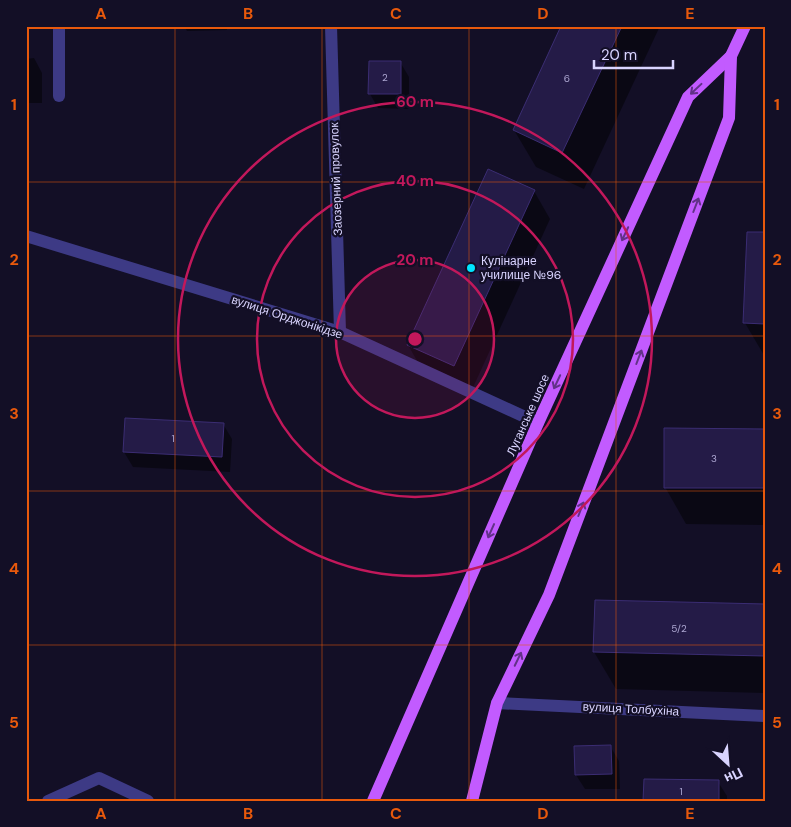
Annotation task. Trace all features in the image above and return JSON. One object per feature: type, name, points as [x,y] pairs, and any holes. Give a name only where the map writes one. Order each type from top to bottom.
[{"type":"main road","name":"Луганське шосе","points":[[373,801],[538,423],[688,97],[731,56],[745,26]]},
{"type":"main road","name":"Луганське шосе","points":[[472,801],[497,702],[549,595],[729,118],[731,56]]},
{"type":"street","points":[[58,26],[59,96]]},
{"type":"street","name":"Заозерний провулок","points":[[330,26],[340,332]]},
{"type":"street","name":"вулиця Орджонікідзе","points":[[26,236],[340,332],[538,423]]},
{"type":"street","name":"вулиця Толбухіна","points":[[497,702],[765,716]]},
{"type":"street","points":[[48,801],[99,778],[148,801]]},
{"type":"building","points":[[561,26],[622,26],[562,153],[513,130]]},
{"type":"building","points":[[369,61],[401,61],[401,94],[368,94]]},
{"type":"building","name":"Кулінарне училище №96","points":[[488,169],[535,190],[454,366],[407,345]]},
{"type":"building","points":[[747,232],[765,232],[765,324],[743,323]]},
{"type":"building","points":[[125,418],[224,423],[222,457],[123,452]]},
{"type":"building","points":[[664,428],[765,429],[765,488],[664,488]]},
{"type":"building","points":[[595,600],[765,604],[765,656],[593,652]]},
{"type":"building","points":[[611,745],[612,774],[575,775],[574,746]]},
{"type":"building","points":[[644,779],[719,780],[719,801],[643,801]]},
{"type":"place","name":"Кулінарне училище №96","points":[[471,268]]}]
